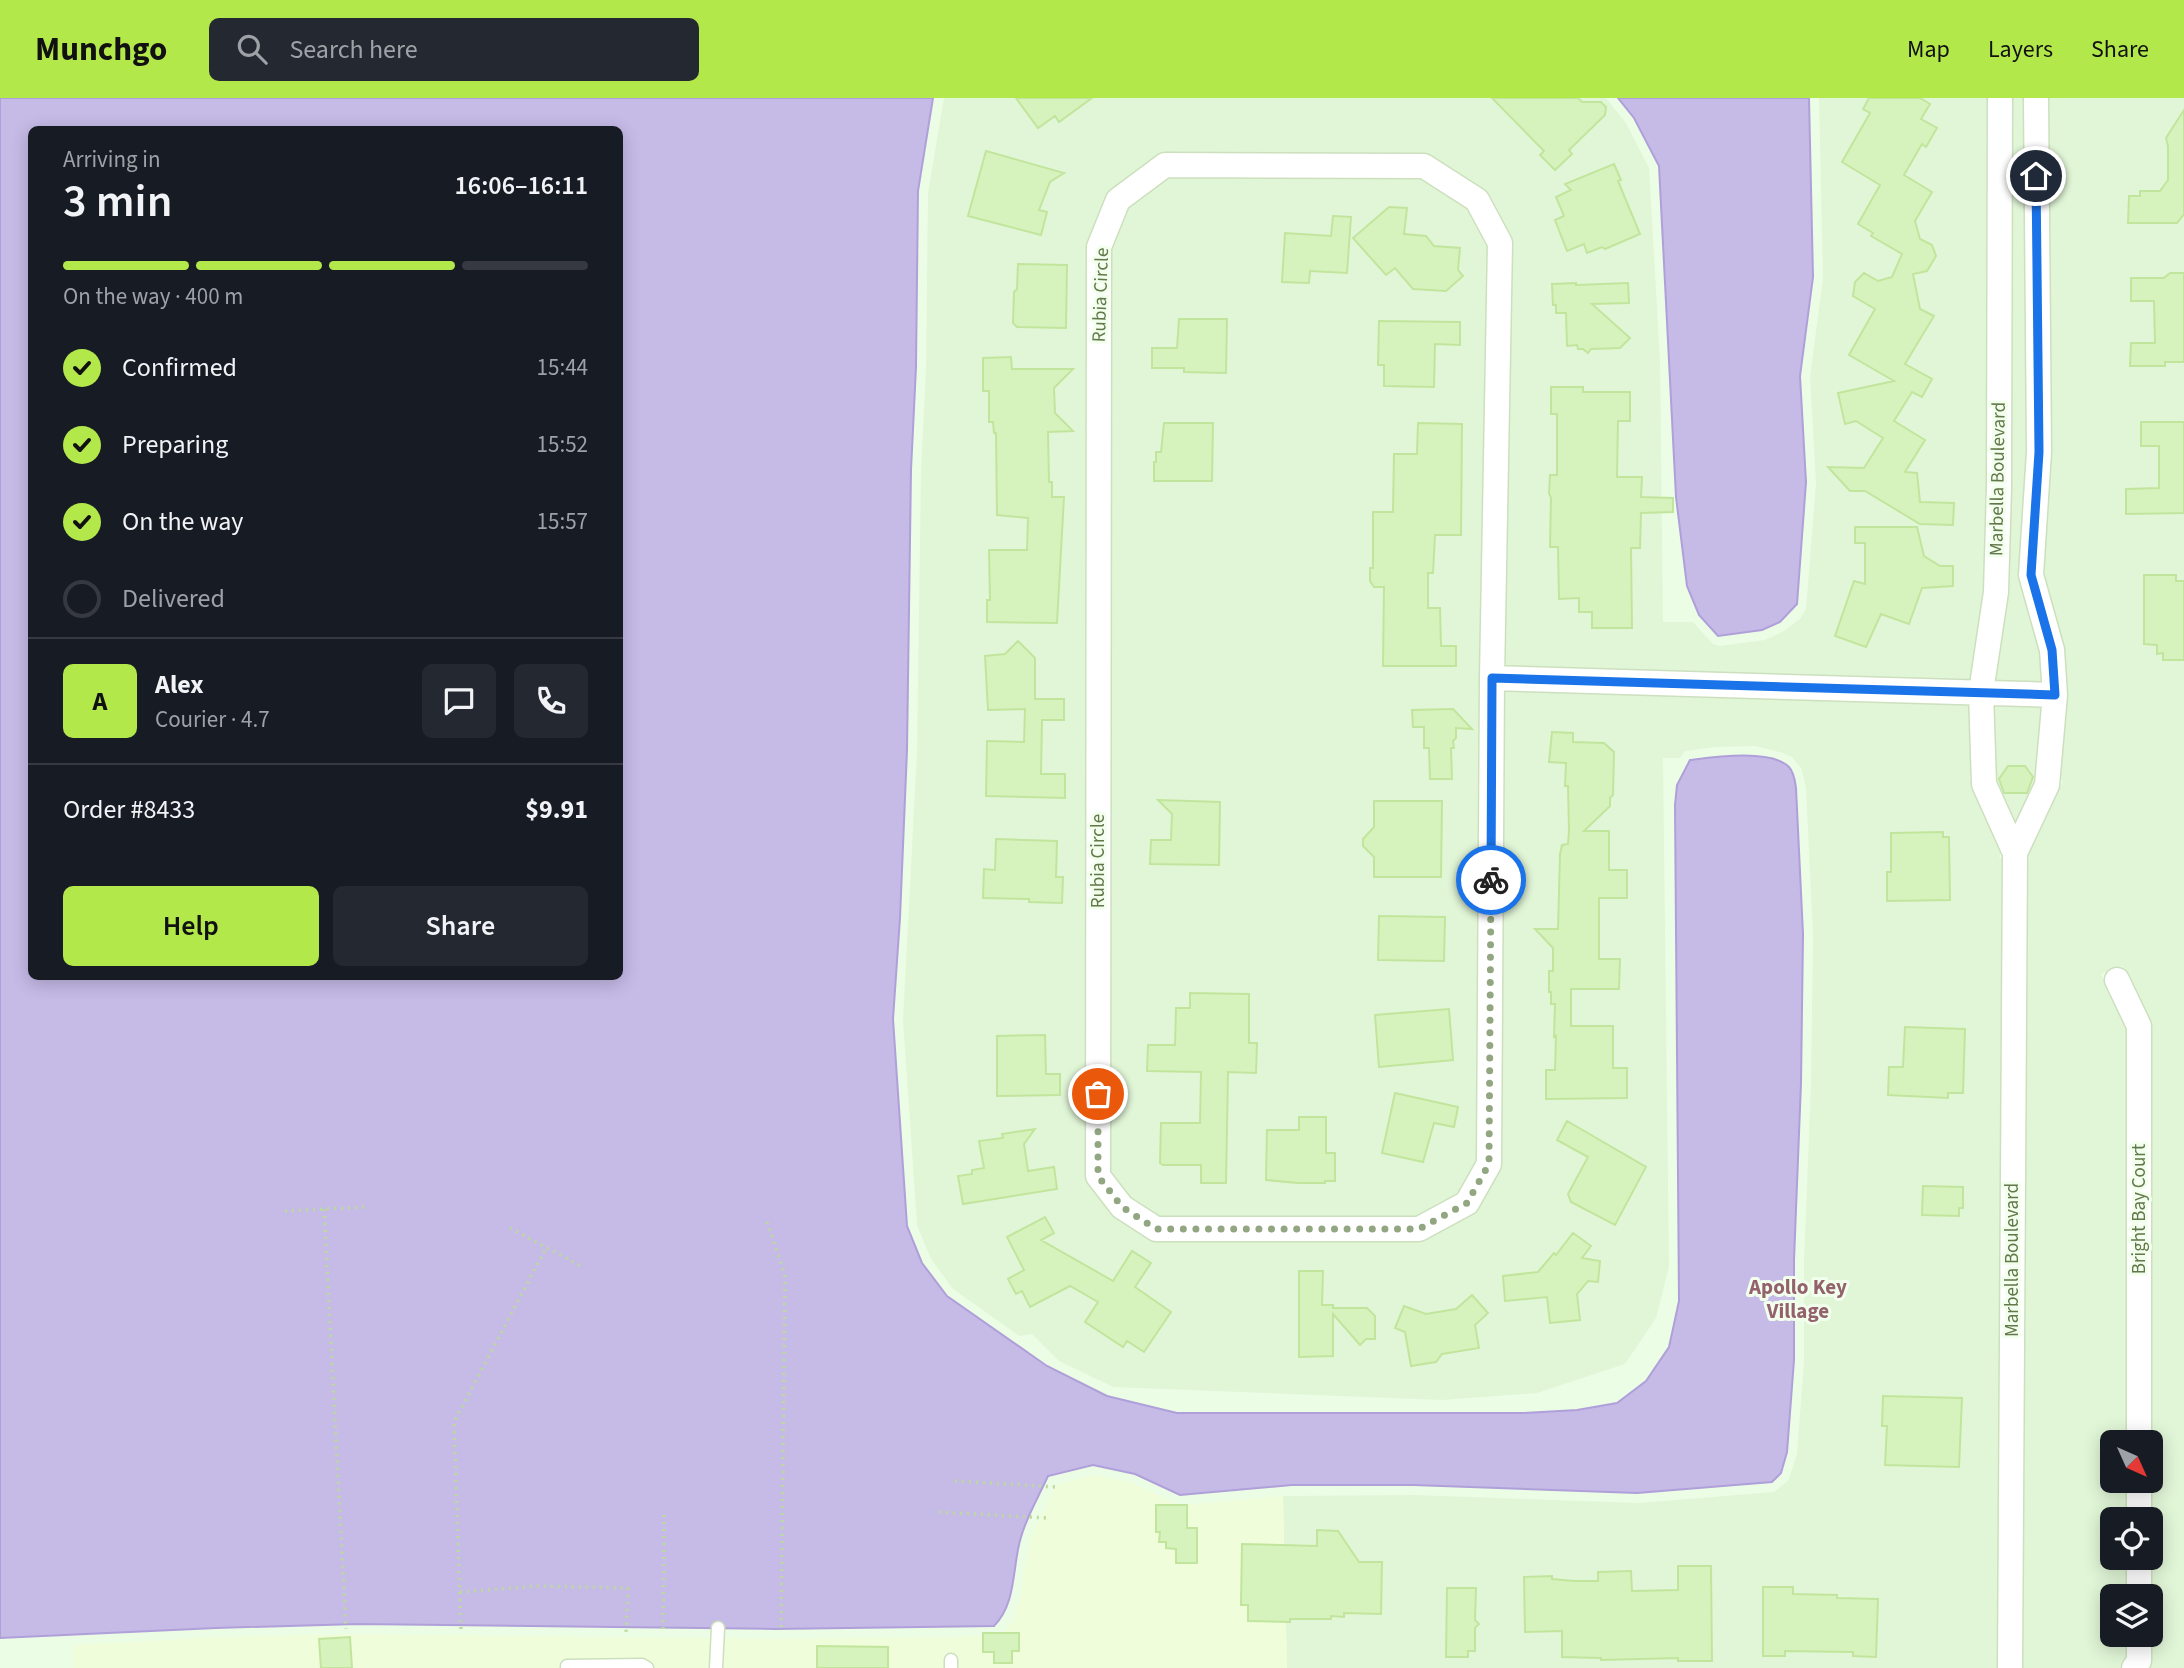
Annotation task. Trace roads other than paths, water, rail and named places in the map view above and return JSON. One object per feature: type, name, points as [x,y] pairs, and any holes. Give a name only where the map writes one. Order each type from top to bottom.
[{"type":"street","name":"Marbella Boulevard","points":[[2000,98],[1999,500],[1996,592],[1981,692],[1984,784],[2015,853],[2010,1668]]},
{"type":"street","name":"Marbella Boulevard","points":[[2015,853],[2048,785],[2055,695],[2052,650],[2031,575],[2039,452],[2036,98]]},
{"type":"street","name":"Rubia Circle","points":[[1165,165],[1424,166],[1478,200],[1500,243],[1492,678],[1489,1164],[1467,1203],[1419,1229],[1156,1229],[1122,1207],[1098,1176],[1099,247],[1118,200],[1165,165]]},
{"type":"street","points":[[1999,500],[2035,501]]},
{"type":"street","points":[[1492,678],[2055,695]]},
{"type":"street","name":"Bright Bay Court","points":[[2117,980],[2139,1026],[2139,1430]]},
{"type":"street","points":[[2134,1668],[2139,1661],[2139,1647]]},
{"type":"lane","points":[[716,1668],[718,1628]]},
{"type":"lane","points":[[567,1668],[642,1665],[647,1668]]},
{"type":"district","name":"Apollo Key Village","points":[[1798,1299]]}]
